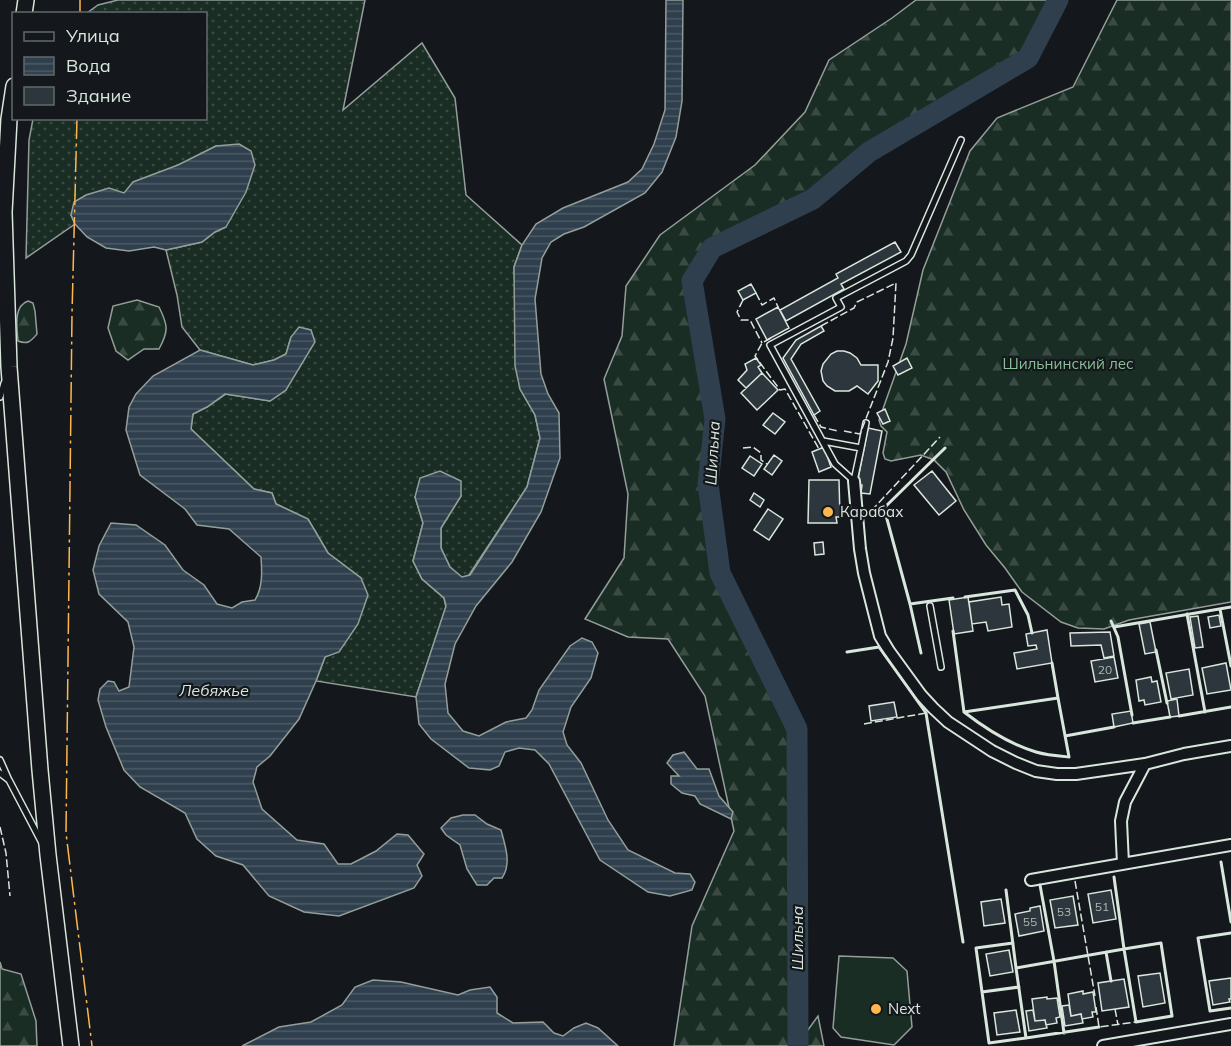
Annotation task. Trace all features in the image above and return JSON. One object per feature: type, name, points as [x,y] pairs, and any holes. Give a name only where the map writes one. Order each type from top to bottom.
[{"type":"street","points":[[12,99],[2,216],[9,367],[40,770],[70,1046]]},
{"type":"street","points":[[855,482],[860,549],[880,636],[933,708],[948,722],[992,751],[1016,763],[1036,771],[1057,774],[1076,774],[1145,764],[1231,746]]},
{"type":"street","points":[[1123,864],[1121,821],[1125,802],[1145,764]]},
{"type":"street","points":[[1031,880],[1231,845]]},
{"type":"street","points":[[1103,1046],[1231,1024]]},
{"type":"lane","points":[[855,482],[835,464],[770,345],[841,307],[836,298],[906,261],[911,255],[961,140]]},
{"type":"lane","points":[[0,397],[9,367]]},
{"type":"lane","points":[[855,482],[866,423]]},
{"type":"lane","points":[[823,441],[861,448]]},
{"type":"lane","points":[[930,606],[941,667]]},
{"type":"lane","points":[[0,760],[48,855]]},
{"type":"lane","points":[[0,772],[9,780]]},
{"type":"green space","points":[[118,0],[365,0],[343,110],[422,43],[455,98],[466,195],[522,245],[514,267],[520,389],[535,415],[540,438],[527,487],[469,575],[462,578],[450,567],[441,548],[441,528],[461,496],[415,497],[423,523],[413,561],[422,579],[444,598],[446,607],[416,697],[316,681],[361,578],[328,553],[308,519],[276,504],[272,493],[254,489],[191,429],[193,414],[226,394],[270,401],[286,390],[291,337],[286,354],[274,360],[253,365],[200,350],[182,327],[166,250],[202,242],[226,227],[216,146],[124,194],[71,215],[75,224],[26,258],[29,140],[33,120],[207,120],[207,12],[88,12],[98,5]]},
{"type":"green space","points":[[916,0],[1058,0],[1028,58],[869,152],[813,199],[713,248],[692,281],[715,419],[708,484],[720,573],[797,729],[798,1046],[674,1046],[692,926],[734,831],[705,696],[668,639],[628,637],[585,619],[624,558],[628,494],[604,379],[622,336],[626,286],[660,235],[755,165],[805,112],[829,60]]},
{"type":"green space","name":"Шильнинский лес","points":[[1117,0],[1231,0],[1231,602],[1129,620],[1104,629],[1078,628],[1061,622],[1022,592],[986,545],[964,510],[946,472],[934,460],[921,455],[891,461],[885,459],[883,453],[887,432],[879,420],[906,344],[923,270],[970,151],[997,118],[1073,87]]},
{"type":"green space","points":[[137,300],[159,307],[166,323],[166,333],[159,349],[144,349],[128,360],[116,351],[108,328],[113,306]]},
{"type":"green space","points":[[28,301],[33,303],[37,334],[24,343],[18,341],[17,318],[20,308]]},
{"type":"green space","points":[[839,956],[893,958],[907,971],[912,1027],[894,1045],[841,1037],[833,1028]]},
{"type":"green space","points":[[0,962],[2,969],[21,974],[36,1021],[37,1046],[0,1046]]},
{"type":"green space","points":[[818,1016],[824,1046],[801,1046],[802,1038]]},
{"type":"water","points":[[666,0],[683,0],[682,101],[676,137],[662,172],[645,193],[584,227],[564,234],[551,242],[542,258],[535,299],[541,374],[548,394],[559,413],[560,458],[541,512],[512,562],[476,606],[455,644],[445,684],[448,713],[463,731],[479,736],[506,722],[526,718],[532,710],[539,690],[570,646],[582,638],[592,642],[598,653],[591,678],[571,707],[563,732],[567,745],[581,763],[608,820],[628,850],[675,873],[690,874],[695,882],[692,890],[670,896],[648,892],[600,860],[549,764],[535,750],[519,748],[505,752],[499,766],[490,770],[469,768],[431,739],[419,724],[416,697],[446,606],[444,598],[422,579],[413,561],[423,523],[415,497],[420,478],[440,471],[461,481],[461,496],[441,528],[441,548],[450,567],[462,577],[470,575],[527,487],[540,438],[535,415],[520,389],[515,366],[514,267],[522,245],[536,224],[563,208],[628,182],[642,169],[654,144],[665,110]]},
{"type":"water","points":[[239,144],[251,151],[255,165],[246,192],[226,227],[202,242],[166,250],[154,247],[129,251],[106,248],[87,237],[75,224],[71,215],[74,202],[86,195],[109,188],[124,193],[133,182],[178,165],[216,146]]},
{"type":"water","name":"Лебяжье","points":[[299,327],[311,330],[315,342],[286,390],[270,401],[225,394],[193,414],[191,429],[254,489],[272,493],[276,504],[308,519],[328,553],[361,578],[368,595],[358,624],[339,652],[325,657],[299,719],[270,756],[257,767],[253,782],[262,809],[297,840],[324,844],[338,864],[351,864],[376,851],[397,834],[408,835],[424,854],[417,865],[422,876],[414,888],[339,916],[304,912],[269,896],[243,865],[216,856],[197,839],[185,813],[140,787],[124,770],[106,727],[98,700],[100,689],[108,681],[114,682],[119,691],[129,687],[134,647],[128,622],[99,594],[93,570],[99,546],[111,523],[136,525],[165,545],[183,570],[204,585],[217,604],[232,608],[242,602],[255,600],[261,579],[261,557],[229,529],[197,525],[185,509],[140,475],[126,430],[129,407],[136,394],[153,376],[200,350],[253,365],[274,360],[286,354],[291,337]]},
{"type":"water","points":[[684,752],[697,769],[709,769],[719,796],[733,812],[731,819],[700,804],[695,796],[682,793],[671,784],[671,776],[679,776],[667,763],[673,755]]},
{"type":"water","points":[[475,815],[501,830],[507,861],[502,878],[494,878],[487,885],[477,885],[467,869],[460,845],[446,835],[441,828],[451,818]]},
{"type":"water","points":[[373,980],[401,982],[458,995],[470,990],[490,987],[497,997],[497,1013],[513,1023],[543,1022],[554,1033],[563,1036],[586,1023],[598,1028],[618,1046],[242,1046],[279,1027],[311,1022],[342,1005],[355,987]]},
{"type":"building","points":[[895,242],[901,252],[841,284],[844,289],[786,321],[780,310],[838,278],[836,274]]},
{"type":"building","points":[[751,284],[756,293],[743,300],[738,291]]},
{"type":"building","points":[[778,307],[789,328],[767,340],[756,319]]},
{"type":"building","points":[[821,326],[824,331],[801,344],[791,359],[820,411],[814,415],[783,358],[796,340]]},
{"type":"building","points":[[837,351],[850,353],[861,365],[878,365],[878,381],[868,394],[857,386],[849,391],[835,391],[823,381],[821,371],[823,364],[831,354]]},
{"type":"building","points":[[756,358],[761,365],[758,367],[762,373],[746,388],[738,380],[747,370],[745,364]]},
{"type":"building","points":[[907,358],[912,368],[898,375],[893,366]]},
{"type":"building","points":[[762,373],[778,390],[757,410],[741,393]]},
{"type":"building","points":[[885,409],[890,421],[883,424],[877,413]]},
{"type":"building","points":[[773,413],[785,422],[775,434],[763,425]]},
{"type":"building","points":[[868,428],[882,431],[870,494],[861,493],[862,485],[857,484]]},
{"type":"building","points":[[824,447],[831,467],[819,472],[812,452]]},
{"type":"building","points":[[774,455],[782,461],[772,475],[764,469]]},
{"type":"building","points":[[750,456],[762,464],[754,476],[742,468]]},
{"type":"building","points":[[932,471],[956,501],[939,515],[914,485]]},
{"type":"building","points":[[809,480],[839,480],[840,517],[836,517],[837,523],[808,523]]},
{"type":"building","points":[[754,493],[764,500],[760,507],[750,500]]},
{"type":"building","points":[[768,509],[783,519],[769,540],[754,530]]},
{"type":"building","points":[[823,542],[824,554],[815,555],[814,543]]},
{"type":"building","points":[[968,597],[973,631],[954,634],[949,600]]},
{"type":"building","points":[[1001,597],[1002,605],[1009,604],[1012,627],[988,631],[986,622],[972,624],[969,602]]},
{"type":"building","points":[[1219,615],[1221,626],[1210,628],[1208,617]]},
{"type":"building","points":[[1198,616],[1203,647],[1195,648],[1190,617]]},
{"type":"building","points":[[1150,622],[1156,652],[1145,654],[1139,624]]},
{"type":"building","points":[[1047,630],[1052,663],[1017,669],[1014,653],[1037,649],[1036,645],[1028,646],[1026,634]]},
{"type":"building","points":[[1110,632],[1114,656],[1104,658],[1101,645],[1071,646],[1070,633]]},
{"type":"building","points":[[1114,657],[1118,678],[1095,682],[1091,661]]},
{"type":"building","points":[[1226,663],[1231,690],[1207,694],[1202,668]]},
{"type":"building","points":[[1189,669],[1193,695],[1171,699],[1166,673]]},
{"type":"building","points":[[1151,677],[1152,682],[1157,681],[1161,702],[1145,705],[1144,700],[1139,701],[1136,680]]},
{"type":"building","points":[[1177,699],[1179,716],[1170,717],[1167,701]]},
{"type":"building","points":[[894,702],[897,717],[871,721],[869,706]]},
{"type":"building","points":[[1131,711],[1133,723],[1114,727],[1112,714]]},
{"type":"building","points":[[1111,890],[1116,919],[1093,923],[1088,894]]},
{"type":"building","points":[[1073,896],[1078,925],[1055,928],[1050,900]]},
{"type":"building","points":[[1001,899],[1005,923],[984,926],[981,902]]},
{"type":"building","points":[[1040,906],[1044,931],[1019,936],[1015,914]]},
{"type":"building","points":[[1009,950],[1013,972],[990,976],[986,954]]},
{"type":"building","points":[[1160,973],[1165,1003],[1143,1007],[1138,976]]},
{"type":"building","points":[[1231,978],[1230,1002],[1213,1005],[1209,981]]},
{"type":"building","points":[[1124,979],[1129,1007],[1102,1011],[1098,983]]},
{"type":"building","points":[[1083,991],[1083,994],[1093,992],[1096,1012],[1092,1012],[1093,1017],[1082,1019],[1081,1014],[1071,1016],[1068,994]]},
{"type":"building","points":[[1047,997],[1047,999],[1057,998],[1060,1017],[1056,1018],[1057,1023],[1046,1025],[1045,1020],[1035,1021],[1032,999]]},
{"type":"building","points":[[1069,1005],[1071,1016],[1081,1014],[1083,1023],[1065,1026],[1062,1006]]},
{"type":"building","points":[[1016,1010],[1020,1032],[997,1035],[994,1013]]},
{"type":"building","points":[[1033,1010],[1035,1021],[1045,1020],[1047,1028],[1029,1031],[1026,1011]]},
{"type":"waterway","name":"Шильна","points":[[798,1046],[797,729],[720,573],[708,484],[715,419],[692,281],[712,248],[813,199],[869,152],[1028,58],[1058,0]]},
{"type":"fence","points":[[821,326],[854,308],[857,302],[896,283],[893,338],[888,362],[860,434],[844,431]]},
{"type":"fence","points":[[756,293],[762,305],[774,298],[778,307]]},
{"type":"fence","points":[[743,300],[737,312],[741,320],[750,320],[762,343]]},
{"type":"fence","points":[[771,338],[762,343],[755,356],[780,390],[785,389],[819,449]]},
{"type":"fence","points":[[814,415],[821,427],[838,431]]},
{"type":"fence","points":[[860,511],[872,510],[940,437]]},
{"type":"fence","points":[[743,448],[753,447],[761,453],[761,460],[767,464]]},
{"type":"fence","points":[[864,724],[926,713]]},
{"type":"fence","points":[[0,827],[6,853],[10,896]]},
{"type":"fence","points":[[1075,881],[1095,996]]},
{"type":"fence","points":[[1096,1007],[1099,1027],[1136,1022]]},
{"type":"fence","points":[[1115,1009],[1118,1025]]},
{"type":"wall","points":[[910,604],[884,508],[945,448]]},
{"type":"wall","points":[[965,597],[1015,590],[1028,615],[1032,633]]},
{"type":"wall","points":[[921,653],[910,604],[953,598]]},
{"type":"wall","points":[[1114,627],[1231,607]]},
{"type":"wall","points":[[1220,609],[1231,666]]},
{"type":"wall","points":[[1187,614],[1205,712]]},
{"type":"wall","points":[[1111,621],[1118,637],[1132,715]]},
{"type":"wall","points":[[953,631],[964,712],[1058,698],[1052,663]]},
{"type":"wall","points":[[847,652],[879,647],[926,713],[963,942]]},
{"type":"wall","points":[[1156,650],[1167,703]]},
{"type":"wall","points":[[964,712],[989,730],[1016,745],[1040,753],[1069,757],[1058,698]]},
{"type":"wall","points":[[1179,716],[1231,707]]},
{"type":"wall","points":[[1133,723],[1170,717]]},
{"type":"wall","points":[[1065,736],[1114,727]]},
{"type":"wall","points":[[1221,862],[1231,922]]},
{"type":"wall","points":[[1099,1027],[1026,1038],[1016,968],[1124,949],[1114,877]]},
{"type":"wall","points":[[1040,885],[1064,1033]]},
{"type":"wall","points":[[1006,890],[1016,968]]},
{"type":"wall","points":[[1231,933],[1198,938],[1210,1011],[1231,1008]]},
{"type":"wall","points":[[1013,943],[976,948],[989,1043],[1026,1038]]},
{"type":"wall","points":[[1161,943],[1172,1016],[1136,1022],[1124,949],[1161,943]]},
{"type":"wall","points":[[1106,952],[1111,981]]},
{"type":"wall","points":[[982,992],[1019,987]]},
{"type":"power","points":[[80,0],[80,12]]},
{"type":"power","points":[[77,120],[72,314],[66,833],[92,1046]]},
{"type":"place","name":"Карабах","points":[[828,512]]},
{"type":"place","name":"Next","points":[[876,1009]]}]
